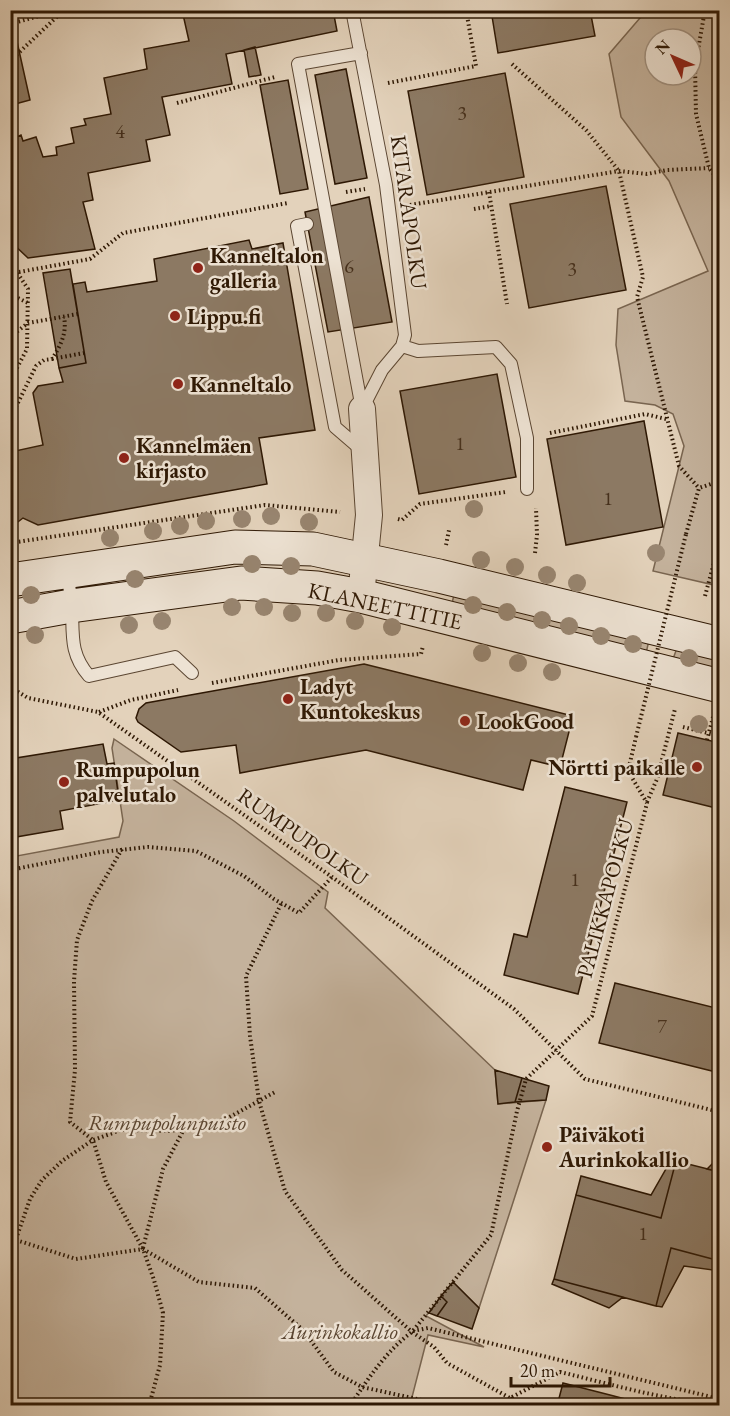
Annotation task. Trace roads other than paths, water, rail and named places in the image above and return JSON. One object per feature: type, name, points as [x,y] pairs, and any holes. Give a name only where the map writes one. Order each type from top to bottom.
[{"type":"street","points":[[361,596],[369,515],[362,409]]},
{"type":"street","name":"KLANEETTITIE","points":[[10,580],[235,547],[313,549],[366,559],[720,644]]},
{"type":"street","name":"KLANEETTITIE","points":[[10,617],[72,606],[241,583],[317,588],[361,596],[717,700]]},
{"type":"lane","name":"KITARAPOLKU","points":[[352,10],[390,208],[405,335],[402,346]]},
{"type":"lane","points":[[361,53],[298,64],[362,409]]},
{"type":"lane","points":[[307,224],[297,226],[335,427],[364,453]]},
{"type":"lane","points":[[362,409],[382,370],[402,346],[418,351],[496,347],[511,364],[527,438],[527,489]]},
{"type":"lane","points":[[67,571],[72,606],[73,648],[79,664],[89,676],[175,657],[192,673]]},
{"type":"place","name":"Kanneltalon galleria","points":[[198,268]]},
{"type":"place","name":"Lippu.fi","points":[[175,316]]},
{"type":"place","name":"Kanneltalo","points":[[178,384]]},
{"type":"place","name":"Kannelmäen kirjasto","points":[[124,458]]},
{"type":"place","name":"Ladyt Kuntokeskus","points":[[288,699]]},
{"type":"place","name":"LookGood","points":[[465,721]]},
{"type":"place","name":"Nörtti paikalle","points":[[697,767]]},
{"type":"place","name":"Rumpupolun palvelutalo","points":[[64,782]]},
{"type":"place","name":"Päiväkoti Aurinkokallio","points":[[547,1147]]},
{"type":"park label","name":"Rumpupolunpuisto","points":[[167,1122]]},
{"type":"park label","name":"Aurinkokallio","points":[[340,1331]]}]
